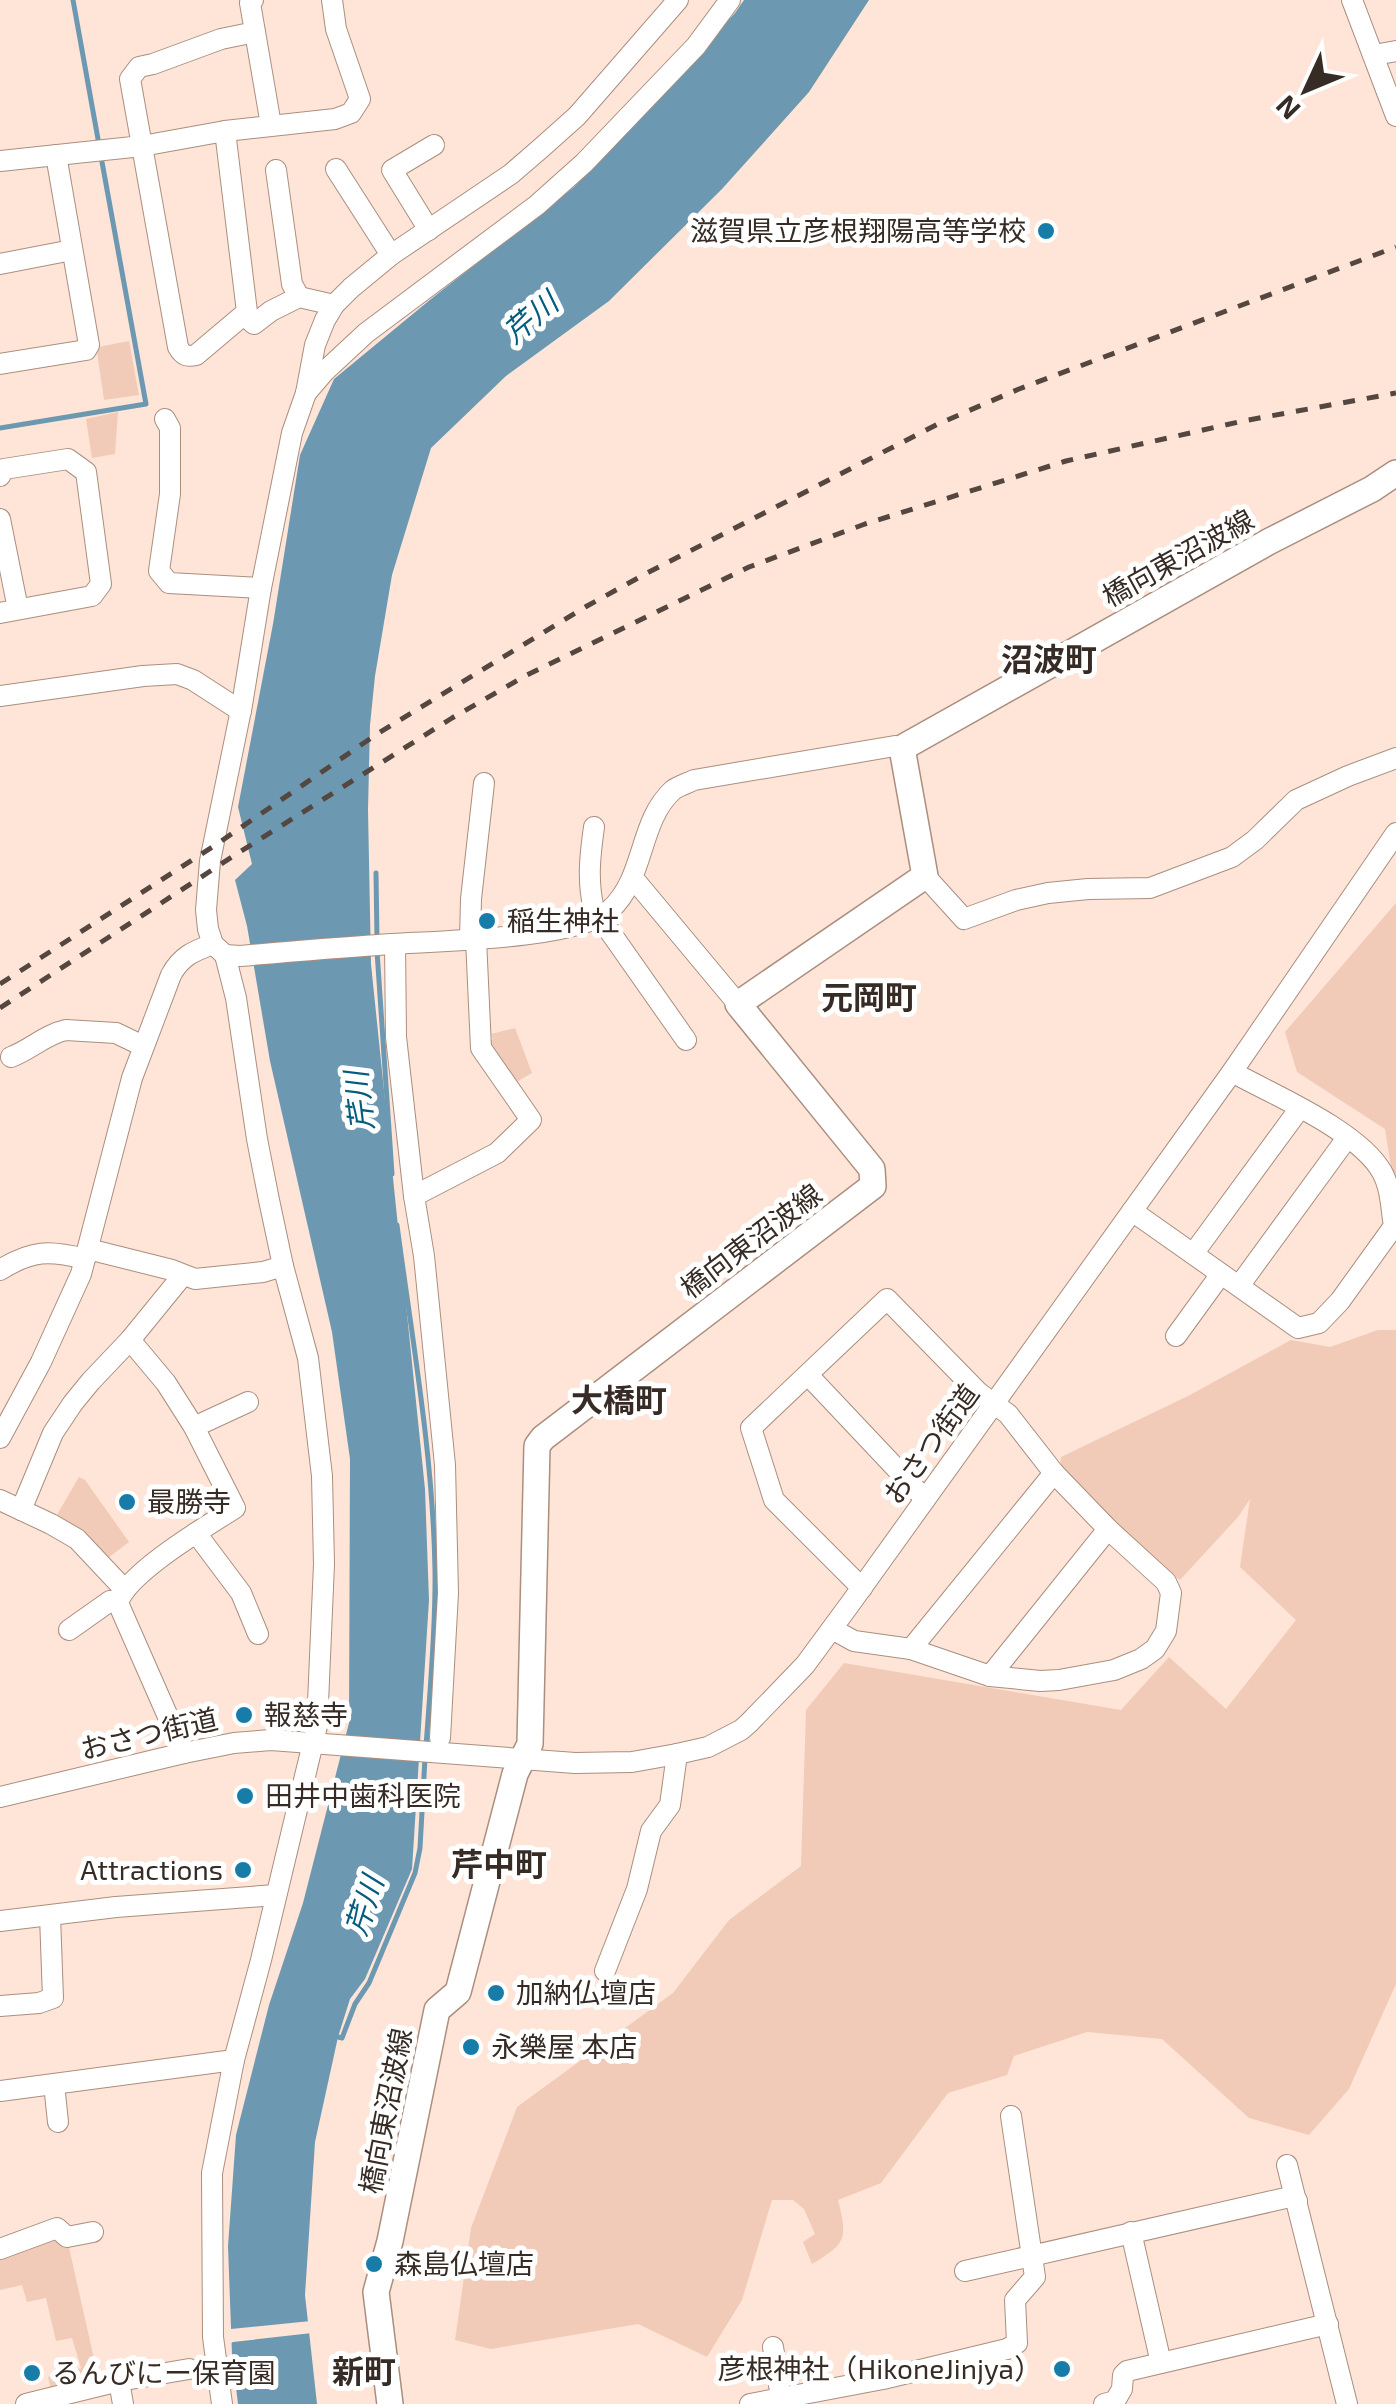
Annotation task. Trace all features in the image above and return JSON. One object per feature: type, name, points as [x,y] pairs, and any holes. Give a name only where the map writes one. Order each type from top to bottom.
[{"type":"main road","name":"橋向東沼波線","points":[[902,748],[1252,551],[1372,489],[1396,472]]},
{"type":"main road","points":[[738,1004],[925,876],[902,748]]},
{"type":"main road","name":"橋向東沼波線","points":[[390,2404],[376,2292],[437,2010],[458,1992],[514,1774],[530,1744],[537,1446],[872,1186],[872,1169],[738,1004]]},
{"type":"street","points":[[253,0],[250,3],[271,125]]},
{"type":"street","points":[[0,161],[142,146],[351,113],[360,100],[336,29],[332,0]]},
{"type":"street","points":[[222,2404],[213,2337],[212,2173],[234,2060],[319,1742],[322,1658],[322,1476],[308,1358],[283,1266],[257,1139],[226,952],[206,910],[208,874],[262,588],[292,433],[306,392],[315,345],[334,305],[391,256],[511,174],[576,116],[678,0]]},
{"type":"street","points":[[306,392],[366,333],[538,206],[696,46],[730,0]]},
{"type":"street","points":[[1352,0],[1396,116]]},
{"type":"street","points":[[224,132],[247,312],[196,356],[188,357],[178,347],[130,79],[138,67],[220,39],[255,32]]},
{"type":"street","points":[[1374,55],[1396,51]]},
{"type":"street","points":[[429,230],[392,170],[434,144]]},
{"type":"street","points":[[0,364],[86,350],[89,346],[56,156]]},
{"type":"street","points":[[336,168],[391,256]]},
{"type":"street","points":[[276,170],[292,284],[299,296]]},
{"type":"street","points":[[0,264],[72,250]]},
{"type":"street","points":[[244,314],[254,324],[299,296],[334,305]]},
{"type":"street","points":[[166,419],[170,428],[170,494],[159,571],[169,583],[262,588]]},
{"type":"street","points":[[0,476],[4,469],[68,460],[86,472],[101,584],[92,596],[9,611],[0,519]]},
{"type":"street","points":[[0,696],[177,674],[241,711]]},
{"type":"street","points":[[0,1438],[75,1290],[142,1046],[177,964],[188,954],[473,939],[565,928],[602,918],[624,898],[652,820],[674,790],[694,780],[895,746],[902,748]]},
{"type":"street","points":[[925,876],[964,919],[1048,892],[1150,888],[1232,857],[1296,800],[1396,758]]},
{"type":"street","points":[[414,1196],[497,1153],[530,1120],[482,1048],[472,899],[484,783]]},
{"type":"street","points":[[594,827],[589,873],[594,909],[686,1040]]},
{"type":"street","name":"おさつ街道","points":[[0,1796],[234,1743],[271,1740],[437,1745],[523,1760],[632,1762],[708,1747],[741,1730],[805,1665],[862,1588],[1232,1072],[1396,833]]},
{"type":"street","points":[[634,878],[738,1004]]},
{"type":"street","points":[[388,944],[445,1465],[448,1594],[437,1745]]},
{"type":"street","points":[[11,1057],[66,1030],[116,1033],[142,1046]]},
{"type":"street","points":[[1132,1212],[1298,1328],[1319,1323],[1340,1301],[1394,1226],[1384,1175],[1367,1151],[1300,1108],[1232,1072]]},
{"type":"street","points":[[1193,1254],[1300,1108]]},
{"type":"street","points":[[1239,1286],[1347,1138]]},
{"type":"street","points":[[0,1270],[38,1252],[87,1254],[172,1270],[195,1280],[283,1266]]},
{"type":"street","points":[[1176,1336],[1221,1274]]},
{"type":"street","points":[[21,1510],[53,1433],[91,1380],[130,1340],[182,1275]]},
{"type":"street","points":[[832,1628],[854,1641],[912,1649],[990,1676],[1059,1680],[1114,1670],[1155,1649],[1166,1631],[1171,1593],[1166,1582],[1108,1530],[1054,1472],[1008,1414],[992,1405],[887,1299],[751,1428],[774,1500],[862,1588]]},
{"type":"street","points":[[130,1340],[166,1383],[235,1508],[130,1583],[118,1604],[184,1752]]},
{"type":"street","points":[[808,1375],[925,1499]]},
{"type":"street","points":[[194,1428],[248,1402]]},
{"type":"street","points":[[912,1649],[1054,1472]]},
{"type":"street","points":[[0,1500],[77,1539],[122,1595]]},
{"type":"street","points":[[990,1676],[1108,1530]]},
{"type":"street","points":[[196,1533],[242,1593],[258,1634]]},
{"type":"street","points":[[69,1630],[122,1595]]},
{"type":"street","points":[[605,1971],[637,1889],[651,1830],[670,1805],[678,1754]]},
{"type":"street","points":[[0,1920],[276,1895]]},
{"type":"street","points":[[0,2006],[53,1998],[50,1916]]},
{"type":"street","points":[[0,2092],[234,2060]]},
{"type":"street","points":[[54,2084],[58,2122]]},
{"type":"street","points":[[750,2404],[782,2402],[1007,2350],[1017,2343],[1016,2300],[1035,2278],[1010,2116]]},
{"type":"street","points":[[1287,2165],[1347,2404]]},
{"type":"street","points":[[965,2269],[1290,2197],[1297,2201]]},
{"type":"street","points":[[0,2249],[57,2228],[67,2237],[94,2232]]},
{"type":"street","points":[[1131,2232],[1161,2363]]},
{"type":"street","points":[[1104,2404],[1115,2402],[1127,2371],[1328,2324]]},
{"type":"street","points":[[773,2347],[782,2402]]},
{"type":"street","points":[[37,2403],[119,2381],[189,2369]]},
{"type":"street","points":[[119,2381],[123,2404]]},
{"type":"shaded area","points":[[129,341],[139,395],[104,400],[98,347]]},
{"type":"shaded area","points":[[118,412],[115,454],[92,458],[86,419]]},
{"type":"shaded area","points":[[1396,903],[1396,1198],[1385,1129],[1297,1072],[1285,1032]]},
{"type":"shaded area","points":[[515,1028],[532,1073],[511,1085],[485,1045],[493,1039],[491,1034]]},
{"type":"shaded area","points":[[1378,1330],[1396,1330],[1396,1984],[1349,2089],[1309,2135],[1249,2118],[1162,2039],[1087,2032],[1014,2056],[1007,2075],[948,2093],[881,2183],[838,2200],[842,2239],[812,2264],[803,2242],[815,2234],[804,2209],[793,2200],[772,2200],[742,2300],[707,2357],[638,2324],[491,2349],[455,2340],[471,2228],[517,2107],[673,1993],[729,1920],[801,1866],[806,1710],[844,1663],[1121,1710],[1169,1657],[1226,1709],[1296,1620],[1240,1567],[1250,1499],[1180,1580],[1111,1527],[1060,1468],[1061,1457],[1188,1396],[1291,1340],[1330,1347]]},
{"type":"shaded area","points":[[79,1477],[129,1542],[104,1561],[54,1520]]},
{"type":"shaded area","points":[[56,2231],[68,2243],[99,2381],[52,2394],[48,2377],[81,2368],[72,2338],[56,2341],[46,2298],[27,2302],[22,2285],[0,2290],[0,2251]]},
{"type":"water","name":"芹川","points":[[744,0],[869,0],[809,92],[722,189],[609,301],[506,376],[431,448],[392,575],[375,676],[368,810],[371,964],[425,1489],[429,1600],[412,1869],[365,1979],[350,1999],[315,2142],[305,2295],[317,2404],[238,2404],[228,2246],[236,2135],[269,2005],[303,1903],[349,1723],[350,1459],[332,1332],[270,1061],[247,926],[235,880],[252,864],[238,807],[300,455],[334,379],[574,187]]},
{"type":"pier","points":[[311,2321],[312,2333],[226,2346],[226,2327]]},
{"type":"waterway","points":[[73,0],[98,139]]},
{"type":"waterway","points":[[0,428],[146,404],[102,162]]},
{"type":"waterway","points":[[376,873],[377,940]]},
{"type":"waterway","name":"芹川","points":[[377,951],[392,1174]]},
{"type":"waterway","points":[[397,1225],[421,1397],[433,1527],[435,1614],[426,1747]]},
{"type":"waterway","name":"芹川","points":[[338,2037],[342,2038],[355,2004],[369,1983],[415,1873],[425,1758]]},
{"type":"railway","points":[[0,984],[214,846],[377,734],[649,572],[938,424],[1019,389],[1396,247]]},
{"type":"railway","points":[[0,1008],[452,718],[525,676],[749,567],[865,524],[1066,461],[1243,421],[1396,393]]},
{"type":"place","name":"滋賀県立彦根翔陽高等学校","points":[[1046,231]]},
{"type":"place","name":"稲生神社","points":[[487,921]]},
{"type":"place","name":"最勝寺","points":[[127,1502]]},
{"type":"place","name":"報慈寺","points":[[244,1715]]},
{"type":"place","name":"田井中歯科医院","points":[[245,1796]]},
{"type":"place","name":"Attractions","points":[[243,1870]]},
{"type":"place","name":"加納仏壇店","points":[[496,1993]]},
{"type":"place","name":"永樂屋 本店","points":[[471,2047]]},
{"type":"place","name":"森島仏壇店","points":[[374,2264]]},
{"type":"place","name":"彦根神社（HikoneJinjya）","points":[[1062,2369]]},
{"type":"place","name":"るんびにー保育園","points":[[32,2373]]},
{"type":"district","name":"沼波町","points":[[1049,660]]},
{"type":"district","name":"元岡町","points":[[869,998]]},
{"type":"district","name":"大橋町","points":[[619,1401]]},
{"type":"district","name":"芹中町","points":[[499,1865]]},
{"type":"district","name":"新町","points":[[364,2372]]}]
